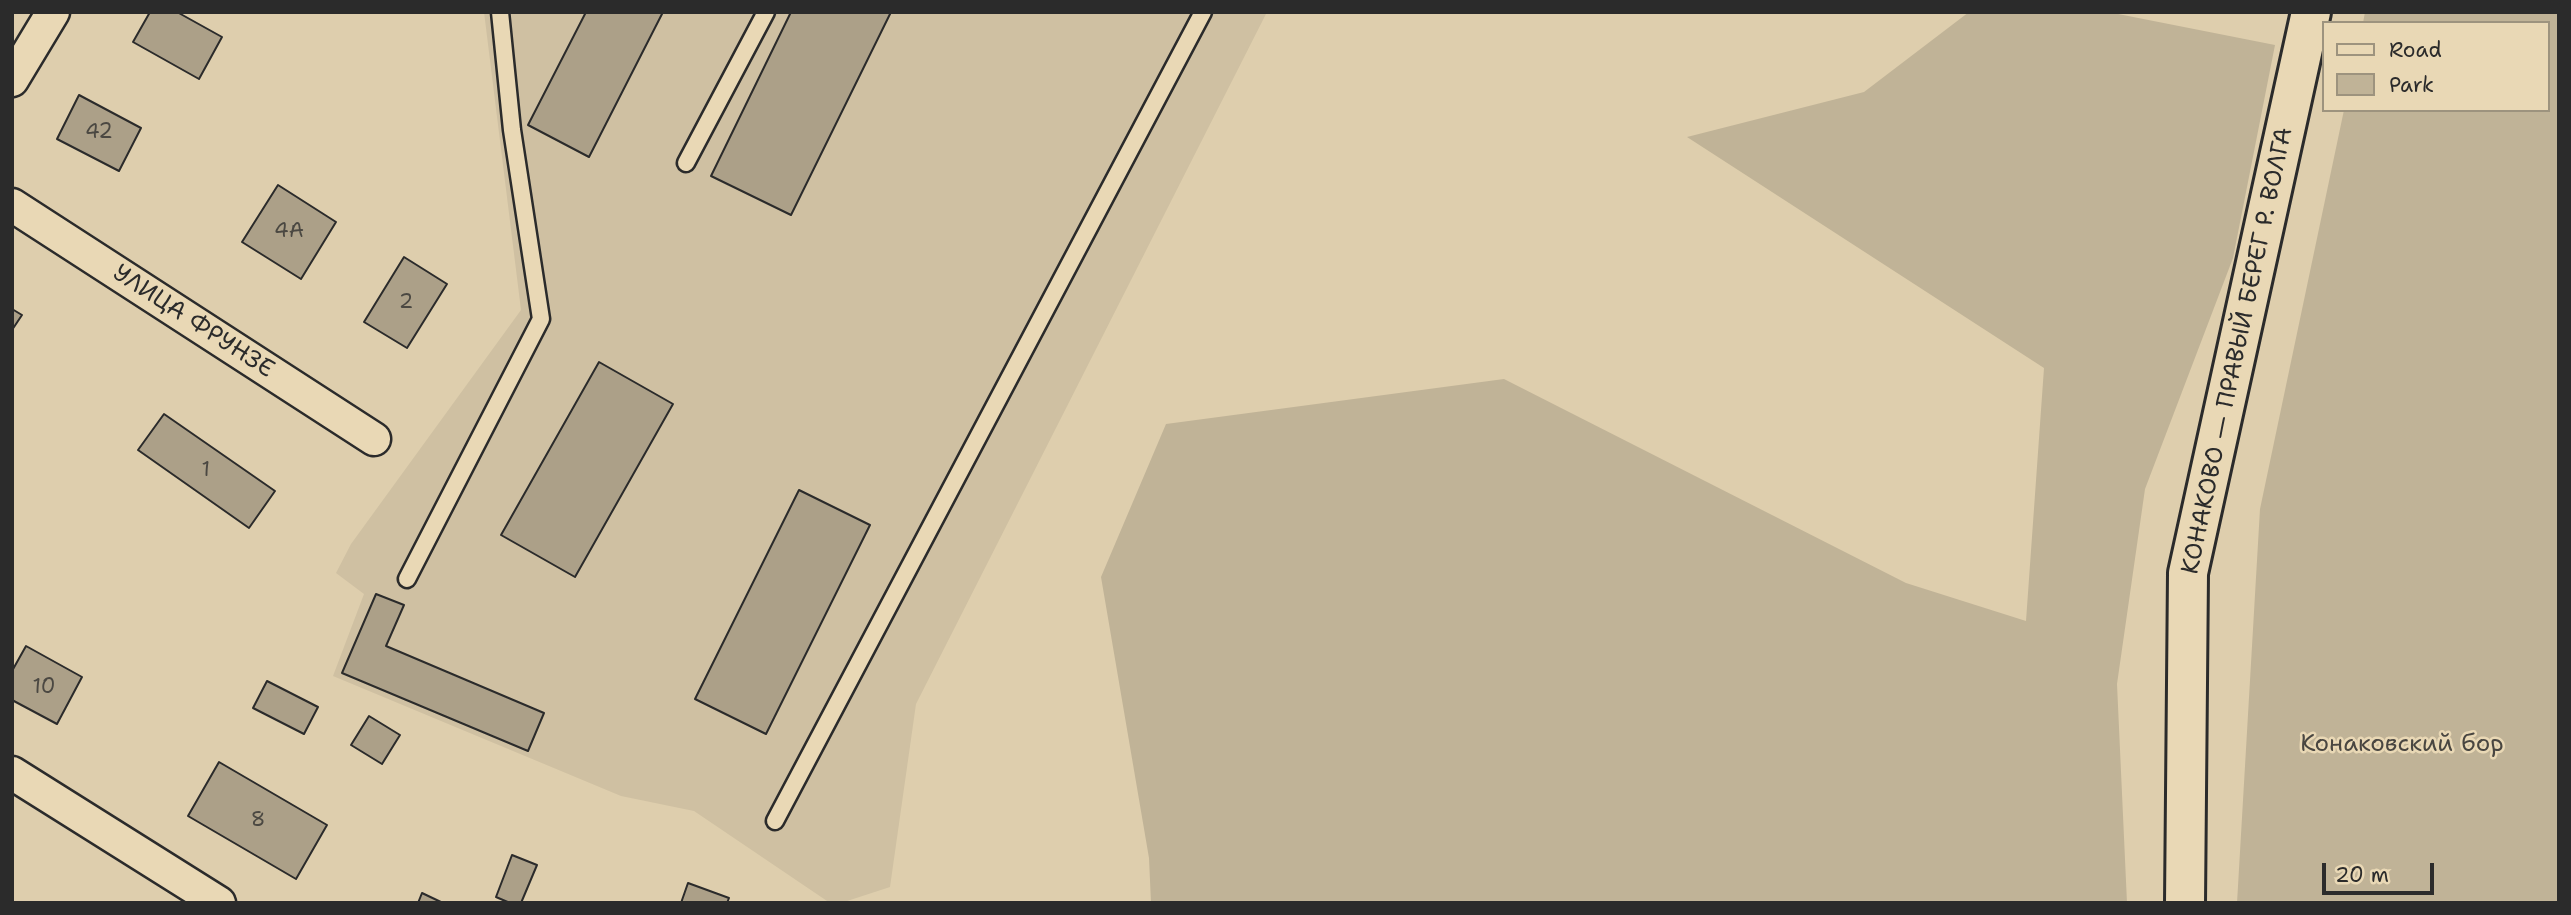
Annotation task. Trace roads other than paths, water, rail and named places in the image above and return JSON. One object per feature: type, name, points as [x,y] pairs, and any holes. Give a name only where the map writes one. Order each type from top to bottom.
[{"type":"street","points":[[12,80],[53,12]]},
{"type":"street","name":"КОНАКОВО — ПРАВЫЙ БЕРЕГ Р. ВОЛГА","points":[[2185,903],[2188,573],[2311,12]]},
{"type":"street","name":"УЛИЦА ФРУНЗЕ","points":[[12,205],[374,439]]},
{"type":"street","points":[[12,774],[219,903]]},
{"type":"lane","points":[[407,579],[541,319],[512,130],[500,12]]},
{"type":"lane","points":[[687,163],[766,12]]},
{"type":"lane","points":[[775,821],[1203,12]]},
{"type":"park label","name":"Конаковский бор","points":[[2402,745]]}]
